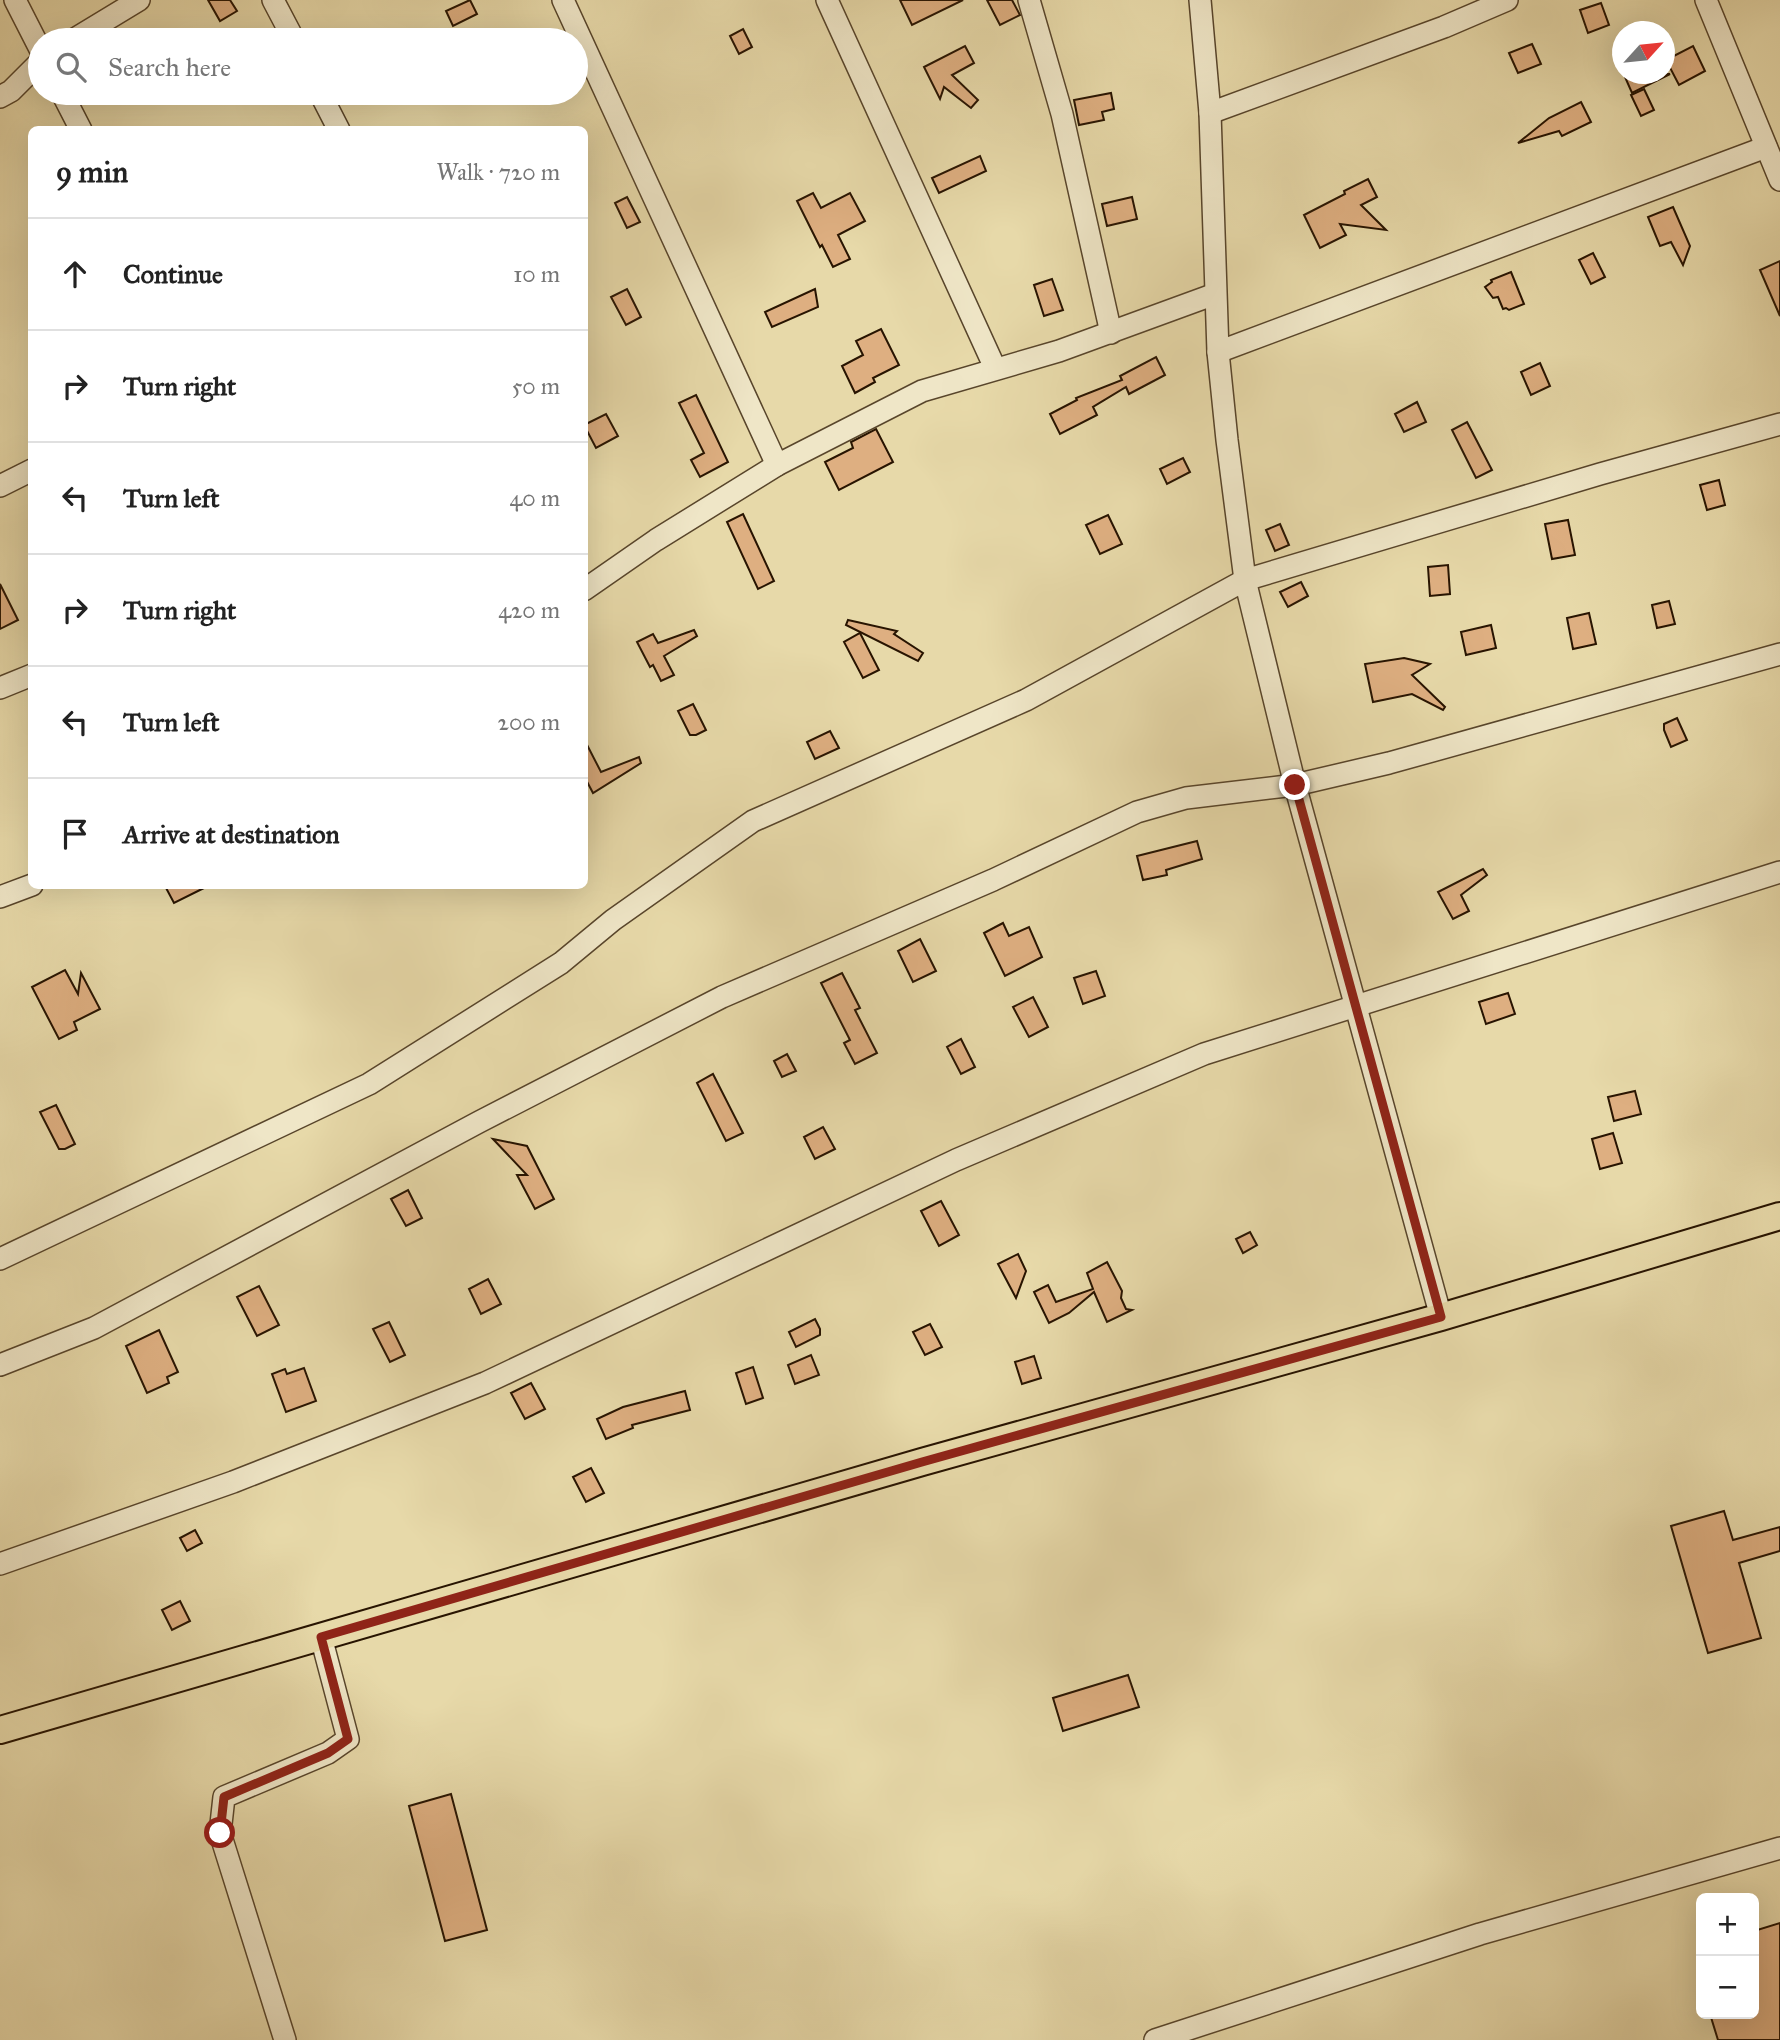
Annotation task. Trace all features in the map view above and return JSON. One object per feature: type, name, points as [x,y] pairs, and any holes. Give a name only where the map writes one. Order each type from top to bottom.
[{"type":"main road","points":[[0,1730],[922,1462],[1441,1317],[1780,1216]]},
{"type":"street","points":[[15,0],[29,28]]},
{"type":"street","points":[[94,28],[139,0]]},
{"type":"street","points":[[273,0],[288,28]]},
{"type":"street","points":[[563,0],[576,28]]},
{"type":"street","points":[[827,0],[995,368]]},
{"type":"street","points":[[1029,0],[1062,114],[1111,333]]},
{"type":"street","points":[[1200,0],[1210,113],[1218,352],[1245,580],[1295,785],[1441,1317]]},
{"type":"street","points":[[1210,113],[1444,27],[1507,0]]},
{"type":"street","points":[[1706,0],[1780,180]]},
{"type":"street","points":[[588,54],[777,465]]},
{"type":"street","points":[[0,97],[11,91],[28,74]]},
{"type":"street","points":[[68,105],[79,126]]},
{"type":"street","points":[[326,105],[337,126]]},
{"type":"street","points":[[1218,352],[1766,147]]},
{"type":"street","points":[[588,587],[656,540],[777,465],[922,391],[1111,333],[1215,295]]},
{"type":"street","points":[[0,1259],[369,1084],[561,963],[613,920],[753,821],[1026,700],[1245,580],[1600,474],[1780,424]]},
{"type":"street","points":[[0,486],[28,472]]},
{"type":"street","points":[[0,1365],[94,1328],[479,1122],[722,997],[993,880],[1137,812],[1186,799],[1295,785],[1389,763],[1780,654]]},
{"type":"street","points":[[0,688],[28,677]]},
{"type":"street","points":[[0,1564],[233,1482],[485,1383],[956,1160],[1204,1054],[1780,872]]},
{"type":"street","points":[[0,897],[28,886]]},
{"type":"street","points":[[285,2040],[220,1833],[224,1797],[328,1753],[348,1739],[321,1637]]},
{"type":"street","points":[[1155,2040],[1480,1934],[1780,1848]]},
{"type":"building","points":[[208,0],[230,0],[237,11],[220,21]]},
{"type":"building","points":[[470,0],[477,14],[453,26],[446,11]]},
{"type":"building","points":[[900,0],[963,0],[912,25]]},
{"type":"building","points":[[987,0],[1012,0],[1020,15],[1000,25]]},
{"type":"building","points":[[1601,3],[1609,25],[1588,33],[1580,10]]},
{"type":"building","points":[[743,29],[752,47],[739,54],[730,36]]},
{"type":"building","points":[[1532,44],[1541,64],[1518,73],[1509,53]]},
{"type":"building","points":[[965,46],[974,63],[952,75],[978,100],[971,108],[944,87],[940,99],[924,67]]},
{"type":"building","points":[[1693,46],[1705,71],[1679,85],[1675,77],[1675,55]]},
{"type":"building","points":[[1628,84],[1650,84],[1632,93]]},
{"type":"building","points":[[1644,89],[1654,110],[1641,116],[1631,95]]},
{"type":"building","points":[[1111,93],[1114,109],[1102,112],[1104,120],[1079,125],[1074,100]]},
{"type":"building","points":[[1581,102],[1591,122],[1562,136],[1559,131],[1518,143],[1549,118]]},
{"type":"building","points":[[980,156],[986,171],[939,193],[932,178]]},
{"type":"building","points":[[1368,179],[1377,197],[1361,205],[1386,230],[1340,224],[1346,235],[1320,248],[1304,215]]},
{"type":"building","points":[[813,193],[821,208],[850,193],[865,221],[838,235],[850,259],[833,267],[797,201]]},
{"type":"building","points":[[627,197],[640,222],[627,228],[615,203]]},
{"type":"building","points":[[1132,197],[1137,219],[1107,226],[1102,204]]},
{"type":"building","points":[[1673,207],[1690,246],[1683,265],[1671,242],[1660,246],[1648,217]]},
{"type":"building","points":[[1593,253],[1605,277],[1591,284],[1579,260]]},
{"type":"building","points":[[1780,261],[1780,316],[1760,270]]},
{"type":"building","points":[[1511,272],[1524,304],[1509,310],[1503,309],[1498,297],[1493,298],[1485,287],[1491,280]]},
{"type":"building","points":[[1052,279],[1063,310],[1044,316],[1034,285]]},
{"type":"building","points":[[627,289],[641,317],[626,325],[611,297]]},
{"type":"building","points":[[815,289],[818,307],[772,327],[765,312]]},
{"type":"building","points":[[881,329],[899,365],[873,378],[875,382],[855,393],[842,366],[863,355],[856,341]]},
{"type":"building","points":[[1156,357],[1165,375],[1129,394],[1126,387],[1093,407],[1097,415],[1060,434],[1050,414],[1077,400],[1076,398],[1122,380],[1120,376]]},
{"type":"building","points":[[1540,363],[1550,386],[1531,395],[1521,372]]},
{"type":"building","points":[[696,395],[728,462],[700,477],[691,460],[704,453],[679,403]]},
{"type":"building","points":[[1417,402],[1426,422],[1404,432],[1395,414]]},
{"type":"building","points":[[606,414],[618,436],[596,448],[588,433],[588,423]]},
{"type":"building","points":[[1467,422],[1492,470],[1476,478],[1452,430]]},
{"type":"building","points":[[876,429],[893,462],[839,490],[825,462],[853,448],[851,442]]},
{"type":"building","points":[[1183,458],[1190,472],[1167,484],[1160,469]]},
{"type":"building","points":[[1719,480],[1725,505],[1707,510],[1700,485]]},
{"type":"building","points":[[743,514],[774,581],[758,589],[727,522]]},
{"type":"building","points":[[1108,515],[1122,544],[1100,554],[1086,525]]},
{"type":"building","points":[[1568,520],[1575,555],[1552,559],[1545,524]]},
{"type":"building","points":[[1280,524],[1289,545],[1275,551],[1266,530]]},
{"type":"building","points":[[1448,565],[1450,594],[1430,596],[1428,567]]},
{"type":"building","points":[[1301,582],[1308,596],[1288,607],[1280,592]]},
{"type":"building","points":[[0,584],[18,620],[0,629]]},
{"type":"building","points":[[1669,601],[1675,624],[1657,628],[1652,605]]},
{"type":"building","points":[[1589,613],[1596,644],[1573,649],[1567,618]]},
{"type":"building","points":[[848,620],[897,631],[894,634],[923,653],[918,661],[846,625]]},
{"type":"building","points":[[1491,625],[1496,648],[1466,655],[1461,632]]},
{"type":"building","points":[[694,630],[697,636],[664,656],[674,675],[661,681],[637,642],[653,634],[658,643]]},
{"type":"building","points":[[860,633],[879,670],[863,678],[844,642]]},
{"type":"building","points":[[1404,658],[1430,664],[1412,675],[1445,707],[1443,710],[1412,694],[1373,702],[1365,664]]},
{"type":"building","points":[[693,704],[706,730],[690,735],[678,711]]},
{"type":"building","points":[[1677,718],[1687,740],[1671,747],[1664,724]]},
{"type":"building","points":[[830,731],[839,748],[815,759],[807,742]]},
{"type":"building","points":[[588,747],[601,772],[639,757],[641,763],[593,793],[588,784]]},
{"type":"building","points":[[1197,841],[1202,859],[1166,870],[1167,875],[1143,880],[1137,856]]},
{"type":"building","points":[[1483,869],[1487,875],[1461,895],[1469,911],[1453,919],[1438,892]]},
{"type":"building","points":[[167,889],[202,889],[174,903]]},
{"type":"building","points":[[1003,923],[1009,936],[1029,927],[1042,957],[1005,976],[984,933]]},
{"type":"building","points":[[920,939],[936,971],[913,982],[898,951]]},
{"type":"building","points":[[65,970],[78,994],[81,973],[100,1009],[74,1022],[77,1030],[59,1039],[32,987]]},
{"type":"building","points":[[1096,971],[1105,996],[1083,1004],[1074,978]]},
{"type":"building","points":[[842,973],[860,1008],[855,1010],[877,1053],[855,1064],[844,1043],[850,1040],[821,983]]},
{"type":"building","points":[[1508,993],[1515,1014],[1486,1024],[1479,1002]]},
{"type":"building","points":[[1033,997],[1048,1027],[1029,1037],[1013,1007]]},
{"type":"building","points":[[961,1039],[975,1067],[961,1074],[947,1047]]},
{"type":"building","points":[[787,1054],[796,1071],[782,1077],[774,1061]]},
{"type":"building","points":[[713,1074],[743,1133],[726,1141],[697,1083]]},
{"type":"building","points":[[1635,1091],[1641,1114],[1614,1121],[1608,1097]]},
{"type":"building","points":[[56,1105],[75,1144],[65,1149],[59,1149],[40,1112]]},
{"type":"building","points":[[823,1127],[835,1149],[815,1159],[804,1137]]},
{"type":"building","points":[[1613,1133],[1622,1163],[1600,1169],[1592,1139]]},
{"type":"building","points":[[493,1139],[527,1146],[554,1199],[535,1209],[517,1175],[527,1175]]},
{"type":"building","points":[[408,1190],[422,1218],[406,1226],[391,1199]]},
{"type":"building","points":[[941,1201],[959,1235],[939,1246],[921,1211]]},
{"type":"building","points":[[1250,1232],[1257,1245],[1243,1253],[1236,1239]]},
{"type":"building","points":[[1018,1254],[1026,1271],[1016,1298],[998,1264]]},
{"type":"building","points":[[1107,1262],[1122,1291],[1121,1298],[1126,1309],[1132,1310],[1107,1322],[1094,1292],[1069,1313],[1049,1323],[1034,1292],[1048,1285],[1056,1302],[1093,1289],[1087,1273]]},
{"type":"building","points":[[488,1279],[501,1304],[481,1314],[469,1289]]},
{"type":"building","points":[[259,1286],[279,1325],[257,1336],[237,1297]]},
{"type":"building","points":[[815,1319],[820,1335],[796,1347],[789,1332]]},
{"type":"building","points":[[389,1322],[405,1355],[390,1362],[373,1329]]},
{"type":"building","points":[[930,1324],[942,1347],[925,1355],[913,1332]]},
{"type":"building","points":[[159,1330],[178,1372],[167,1377],[169,1383],[147,1393],[126,1346]]},
{"type":"building","points":[[811,1355],[819,1375],[795,1384],[788,1365]]},
{"type":"building","points":[[1034,1356],[1041,1378],[1022,1384],[1015,1362]]},
{"type":"building","points":[[753,1367],[763,1398],[746,1404],[736,1373]]},
{"type":"building","points":[[304,1368],[316,1401],[286,1412],[272,1374],[285,1369],[287,1374]]},
{"type":"building","points":[[531,1383],[545,1409],[525,1419],[511,1393]]},
{"type":"building","points":[[685,1391],[690,1410],[632,1425],[633,1428],[606,1439],[597,1419],[623,1407]]},
{"type":"building","points":[[591,1468],[604,1493],[586,1502],[573,1477]]},
{"type":"building","points":[[1724,1511],[1733,1540],[1780,1527],[1780,1551],[1739,1563],[1761,1638],[1708,1653],[1671,1526]]},
{"type":"building","points":[[195,1530],[202,1543],[187,1551],[180,1538]]},
{"type":"building","points":[[180,1601],[190,1621],[172,1630],[162,1610]]},
{"type":"building","points":[[1128,1675],[1139,1707],[1063,1731],[1053,1698]]},
{"type":"building","points":[[451,1794],[487,1930],[445,1941],[409,1806]]},
{"type":"building","points":[[1780,1923],[1780,2040],[1718,2040],[1712,2019],[1759,2019],[1759,1929]]},
{"type":"route","points":[[220,1833],[224,1797],[328,1753],[348,1739],[321,1637],[922,1462],[1441,1317],[1295,785]]}]
